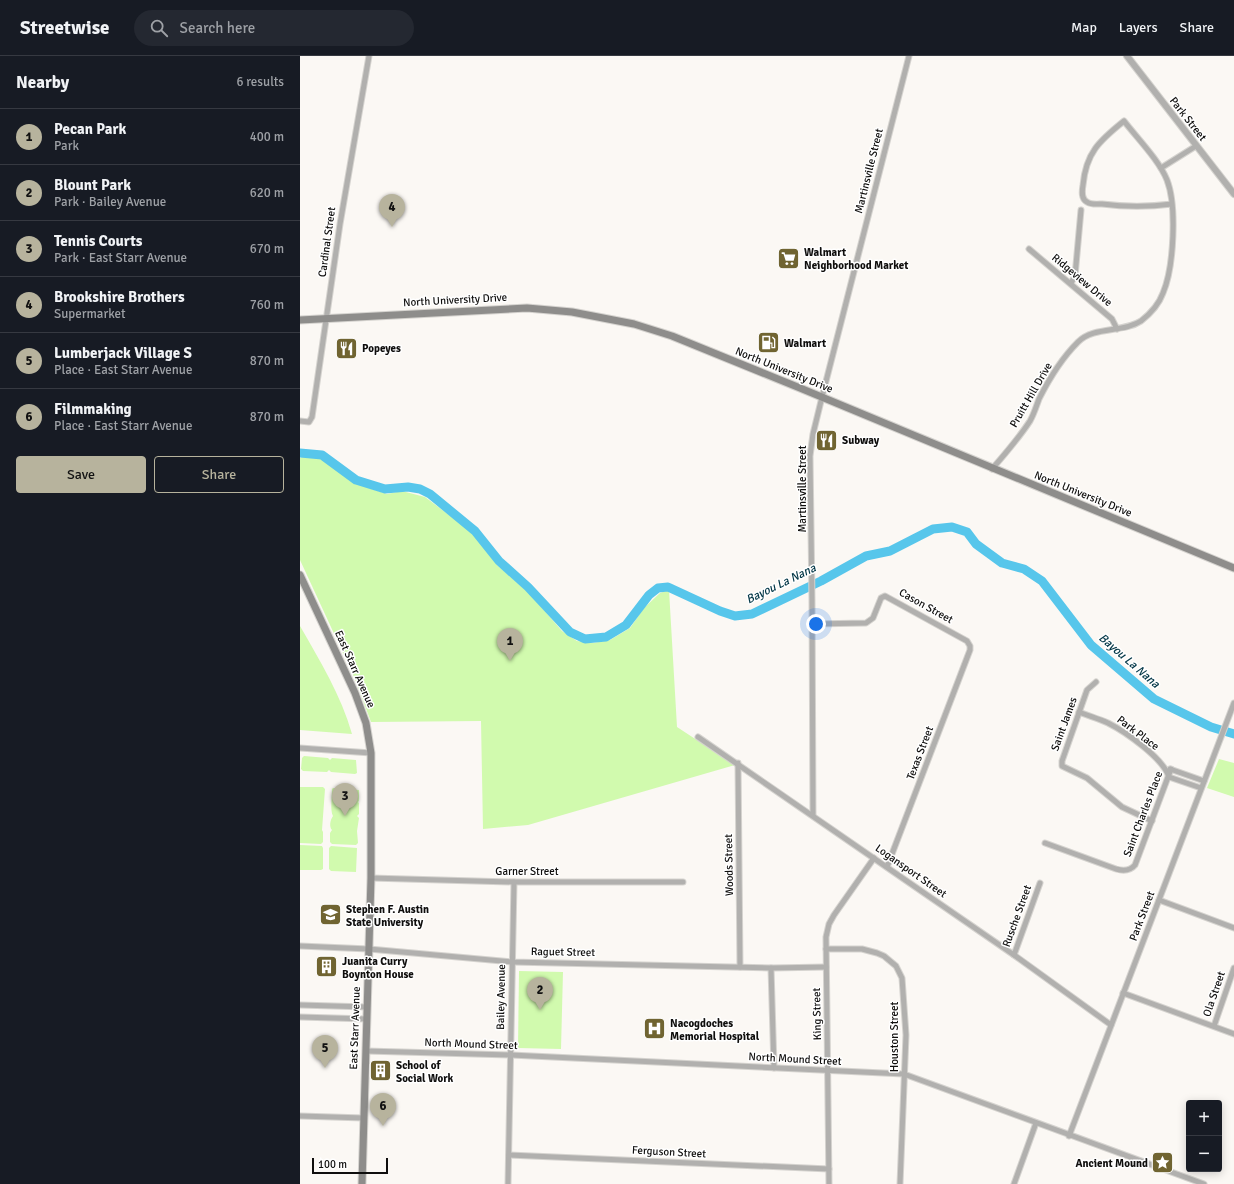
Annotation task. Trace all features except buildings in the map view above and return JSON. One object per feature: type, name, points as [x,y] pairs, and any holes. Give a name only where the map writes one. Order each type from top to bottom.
[{"type":"main road","name":"North University Drive","points":[[300,320],[515,308],[590,314],[634,324],[672,336],[1234,568]]},
{"type":"main road","name":"East Starr Avenue","points":[[300,575],[355,693],[366,723],[371,754],[369,949],[366,1019],[363,1184]]},
{"type":"street","name":"Cardinal Street","points":[[300,422],[307,423],[311,419],[342,213],[369,56]]},
{"type":"street","name":"Martinsville Street","points":[[813,815],[810,456],[813,434],[822,397],[909,56]]},
{"type":"street","name":"Park Street","points":[[1127,56],[1234,194]]},
{"type":"street","name":"Pruitt Hill Drive","points":[[992,469],[1028,423],[1051,378],[1079,341],[1091,335],[1117,329],[1140,321],[1156,306],[1163,294],[1173,234],[1172,204],[1169,186],[1161,168],[1124,121],[1101,140],[1090,155],[1084,178],[1082,194],[1084,198],[1090,203],[1128,207],[1172,204]]},
{"type":"street","points":[[1161,168],[1196,146]]},
{"type":"street","points":[[1071,283],[1076,276],[1081,210]]},
{"type":"street","name":"Ridgeview Drive","points":[[1029,249],[1112,319],[1117,329]]},
{"type":"street","name":"Cason Street","points":[[812,624],[866,624],[873,618],[881,598],[886,596],[967,641],[970,646]]},
{"type":"street","name":"Texas Street","points":[[887,868],[970,650],[970,646]]},
{"type":"street","name":"Saint James","points":[[1096,682],[1087,690],[1062,761],[1062,766],[1087,778],[1122,807],[1152,821]]},
{"type":"street","name":"Park Street","points":[[1069,1136],[1234,703]]},
{"type":"street","name":"Park Place","points":[[1079,712],[1118,728],[1162,764],[1171,769],[1204,781]]},
{"type":"street","name":"Logansport Street","points":[[698,737],[1014,955],[1111,1025]]},
{"type":"street","points":[[300,748],[371,754]]},
{"type":"street","name":"Woods Street","points":[[738,764],[740,967]]},
{"type":"street","name":"Park Place","points":[[1162,764],[1169,777]]},
{"type":"street","name":"Saint Charles Place","points":[[1045,842],[1116,869],[1126,871],[1135,865],[1171,769]]},
{"type":"street","points":[[1169,777],[1201,788]]},
{"type":"street","name":"King Street","points":[[829,1184],[826,967],[827,931],[831,920],[874,858]]},
{"type":"street","name":"Garner Street","points":[[370,878],[514,882],[683,882]]},
{"type":"street","name":"Bailey Avenue","points":[[508,1184],[514,882]]},
{"type":"street","name":"Rusche Street","points":[[1014,955],[1040,883]]},
{"type":"street","points":[[1159,900],[1234,928]]},
{"type":"street","name":"Raguet Street","points":[[300,946],[369,949],[512,962],[770,968],[826,967]]},
{"type":"street","name":"Houston Street","points":[[826,949],[869,950],[884,956],[896,966],[902,978],[904,986],[906,1036],[900,1184]]},
{"type":"street","points":[[770,968],[774,1068]]},
{"type":"street","name":"Ola Street","points":[[1214,1026],[1234,968]]},
{"type":"street","points":[[1123,993],[1234,1034]]},
{"type":"street","points":[[300,1005],[367,1007]]},
{"type":"street","points":[[300,1017],[366,1019]]},
{"type":"street","name":"North Mound Street","points":[[366,1051],[904,1074],[1069,1136],[1204,1184]]},
{"type":"street","points":[[300,1116],[364,1118]]},
{"type":"street","points":[[1014,1184],[1036,1123]]},
{"type":"street","name":"Ferguson Street","points":[[508,1155],[829,1169]]},
{"type":"green space","points":[[300,458],[324,459],[354,483],[387,494],[402,491],[425,497],[462,523],[474,535],[497,565],[530,594],[562,631],[577,641],[593,643],[610,640],[630,628],[644,608],[660,593],[669,590],[677,727],[735,765],[528,825],[483,829],[481,721],[371,722],[355,679],[300,560]]},
{"type":"green space","points":[[300,626],[336,692],[352,734],[300,730]]},
{"type":"green space","points":[[304,756],[328,758],[330,760],[332,758],[356,760],[357,773],[331,772],[329,770],[327,772],[303,771],[301,769],[302,758]]},
{"type":"green space","points":[[1219,759],[1234,763],[1234,797],[1207,788]]},
{"type":"green space","points":[[300,787],[323,787],[325,789],[322,830],[323,842],[321,844],[300,843]]},
{"type":"green space","points":[[333,788],[359,790],[359,814],[357,816],[359,818],[357,831],[358,843],[356,845],[332,844],[330,842],[330,833],[332,830],[330,823],[333,816],[331,807]]},
{"type":"green space","points":[[300,845],[322,846],[323,869],[300,870]]},
{"type":"green space","points":[[331,846],[357,848],[356,872],[331,871],[329,869],[329,848]]},
{"type":"green space","points":[[519,971],[563,972],[561,1049],[518,1048]]},
{"type":"waterway","name":"Bayou La Nana","points":[[300,453],[322,455],[356,480],[385,489],[408,487],[420,489],[430,494],[475,531],[499,561],[528,587],[570,632],[585,639],[606,637],[626,625],[649,595],[658,588],[668,587],[720,611],[735,616],[752,614],[821,581],[866,556],[890,551],[933,529],[952,527],[967,532],[976,544],[1002,563],[1024,569],[1042,581],[1091,645],[1154,699],[1211,727],[1234,734]]},
{"type":"place","name":"Brookshire Brothers","points":[[392,227]]},
{"type":"place","name":"Walmart Neighborhood Market","points":[[788,258]]},
{"type":"place","name":"Walmart","points":[[769,343]]},
{"type":"place","name":"Popeyes","points":[[346,348]]},
{"type":"place","name":"Subway","points":[[826,440]]},
{"type":"place","name":"Pecan Park","points":[[510,661]]},
{"type":"place","name":"Tennis Courts","points":[[345,816]]},
{"type":"place","name":"Stephen F. Austin State University","points":[[331,915]]},
{"type":"place","name":"Juanita Curry Boynton House","points":[[326,967]]},
{"type":"place","name":"Blount Park","points":[[540,1010]]},
{"type":"place","name":"Nacogdoches Memorial Hospital","points":[[655,1029]]},
{"type":"place","name":"Lumberjack Village S","points":[[325,1068]]},
{"type":"place","name":"School of Social Work","points":[[381,1071]]},
{"type":"place","name":"Filmmaking","points":[[383,1126]]},
{"type":"place","name":"Ancient Mound","points":[[1163,1163]]}]
